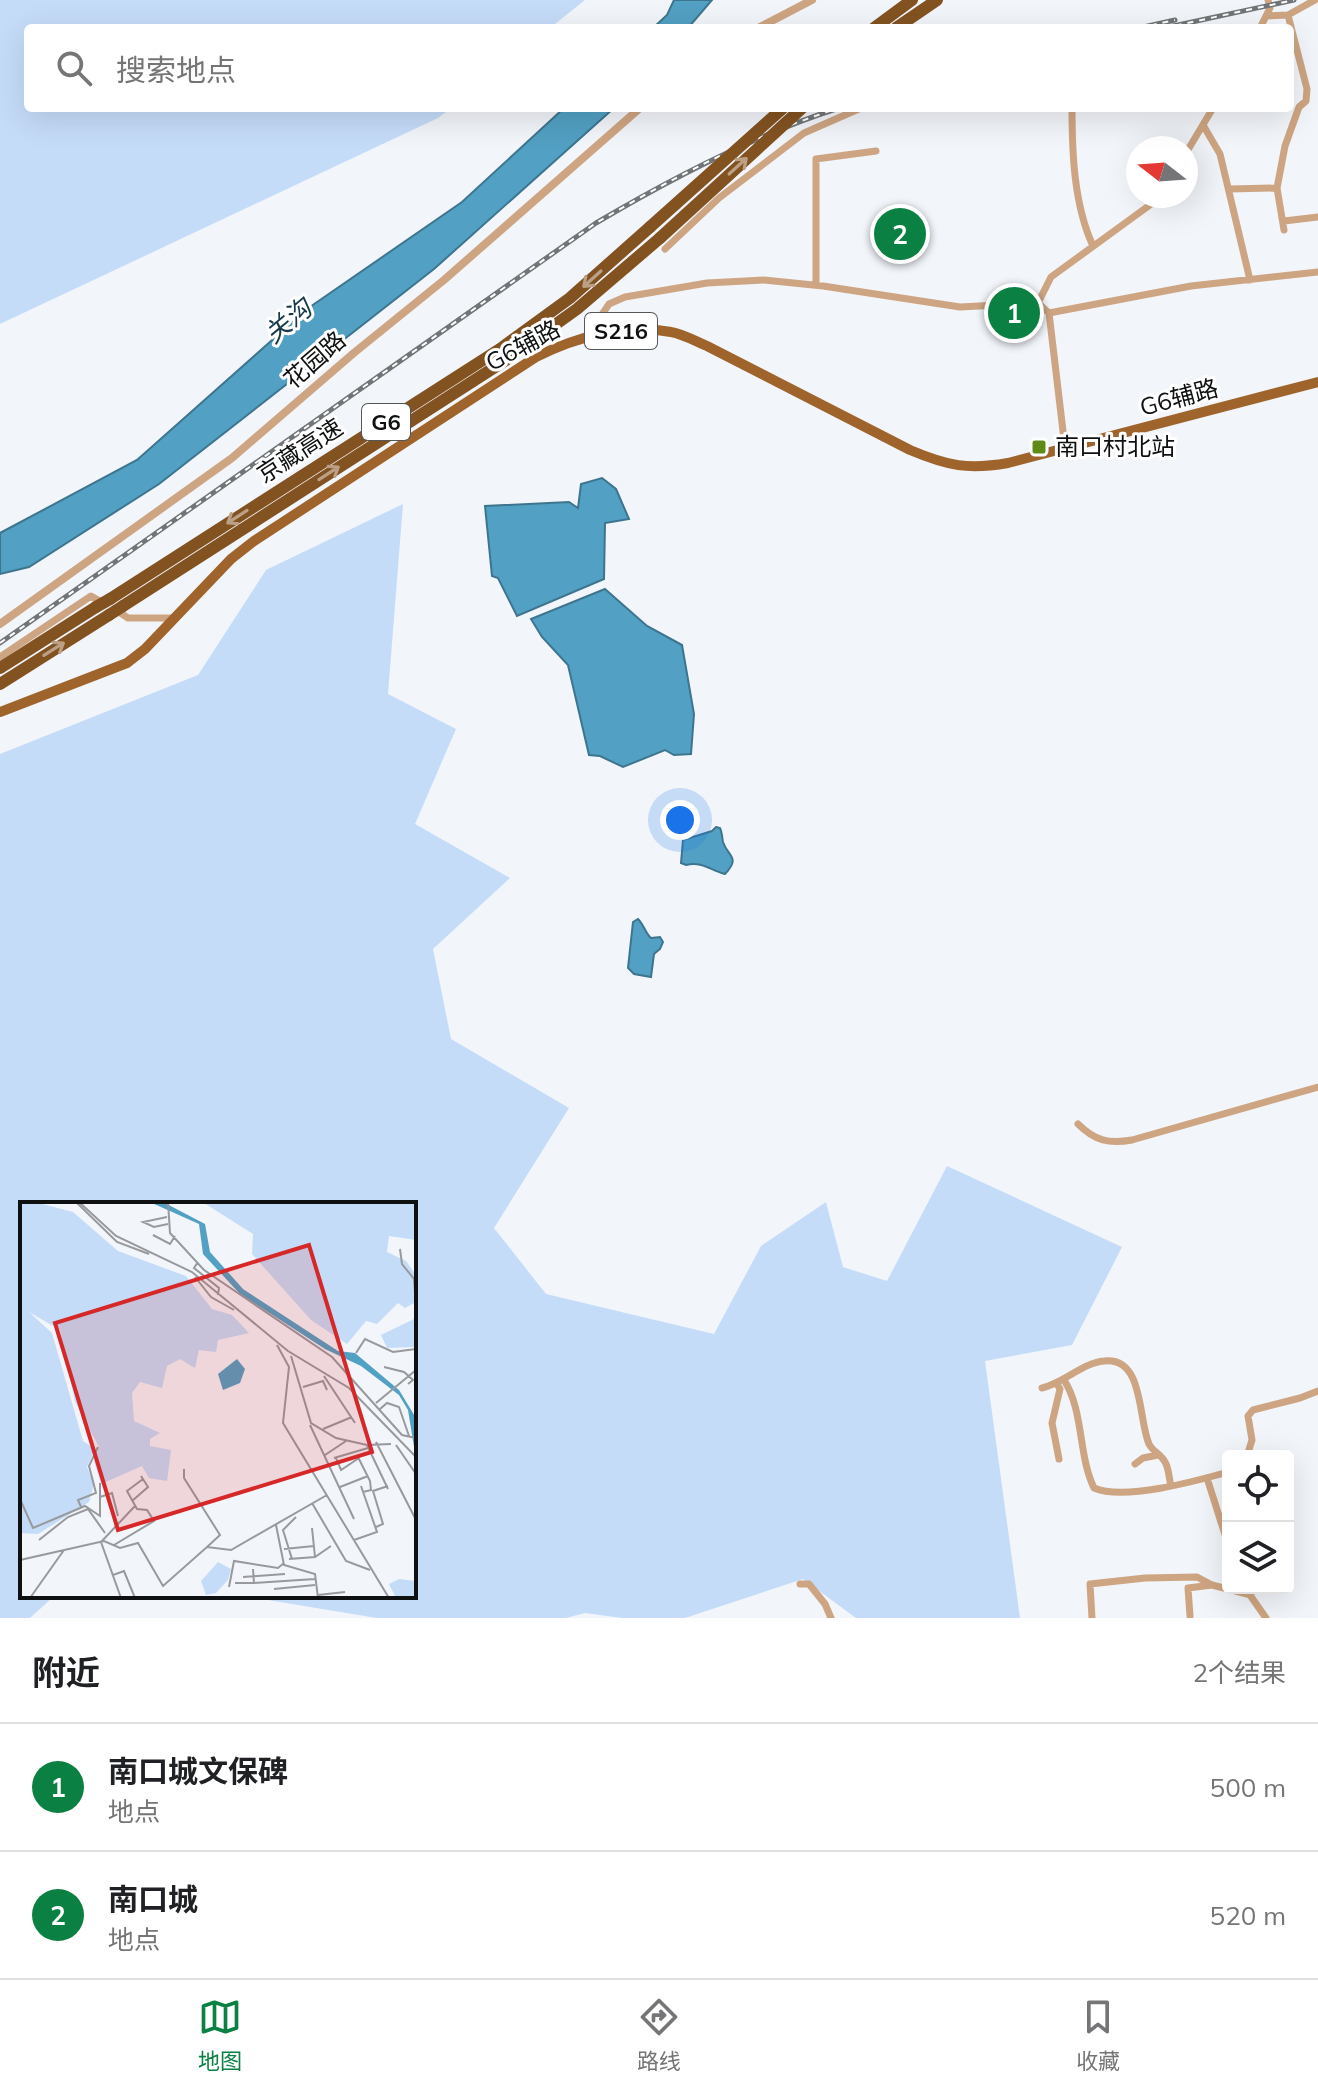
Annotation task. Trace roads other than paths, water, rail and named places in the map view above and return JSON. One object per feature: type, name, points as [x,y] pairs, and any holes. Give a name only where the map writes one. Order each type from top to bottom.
[{"type":"highway","points":[[879,24],[912,0]]},
{"type":"highway","points":[[902,24],[937,0]]},
{"type":"highway","name":"京藏高速","points":[[0,668],[500,349],[570,298],[779,112]]},
{"type":"highway","points":[[0,684],[506,360],[662,243],[798,112]]},
{"type":"main road","name":"G6辅路","points":[[0,712],[127,663],[145,649],[231,559],[276,526],[536,357],[558,346],[593,336],[640,330],[675,332],[910,450],[952,466],[986,467],[1318,382]]},
{"type":"street","points":[[766,24],[812,0]]},
{"type":"street","points":[[1262,24],[1270,8],[1268,0]]},
{"type":"street","points":[[1267,16],[1288,15],[1315,0]]},
{"type":"street","points":[[1288,15],[1290,24]]},
{"type":"street","points":[[1294,38],[1307,89],[1306,101],[1299,107],[1285,146],[1277,188],[1284,226],[1318,217]]},
{"type":"street","points":[[1307,89],[1318,87]]},
{"type":"street","name":"花园路","points":[[0,624],[232,458],[444,280],[635,112]]},
{"type":"street","points":[[662,243],[804,133],[852,112]]},
{"type":"street","points":[[1072,112],[1072,153],[1080,203],[1093,246]]},
{"type":"street","points":[[1196,136],[1211,112]]},
{"type":"street","points":[[1203,125],[1220,154],[1250,280]]},
{"type":"street","points":[[816,285],[816,159],[876,151]]},
{"type":"street","points":[[1229,189],[1277,188]]},
{"type":"street","points":[[1038,303],[1051,277],[1146,208]]},
{"type":"street","points":[[1049,313],[1191,286],[1318,272]]},
{"type":"street","points":[[593,336],[609,304],[625,297],[707,283],[764,280],[960,307],[1038,303],[1049,313],[1065,448]]},
{"type":"street","points":[[0,657],[91,596],[128,618],[175,618]]},
{"type":"street","points":[[1078,1124],[1091,1137],[1112,1143],[1122,1142],[1318,1087]]},
{"type":"street","points":[[1042,1388],[1099,1361],[1122,1364],[1136,1383],[1148,1441],[1153,1451],[1165,1462],[1171,1486]]},
{"type":"street","points":[[1059,1459],[1052,1423],[1060,1382]]},
{"type":"street","points":[[1060,1382],[1071,1391],[1082,1448],[1094,1488],[1127,1493],[1222,1474]]},
{"type":"street","points":[[1249,1450],[1252,1440],[1248,1416],[1253,1410],[1318,1391]]},
{"type":"street","points":[[1135,1464],[1143,1458],[1160,1455]]},
{"type":"street","points":[[1207,1478],[1222,1525]]},
{"type":"street","points":[[1092,1618],[1090,1584],[1197,1577],[1212,1585]]},
{"type":"street","points":[[800,1584],[809,1584],[825,1604],[831,1618]]},
{"type":"street","points":[[1190,1616],[1188,1588],[1222,1587]]},
{"type":"street","points":[[1250,1594],[1266,1618]]},
{"type":"water","points":[[674,0],[712,0],[691,24],[657,24],[667,15]]},
{"type":"water","points":[[560,112],[610,112],[434,269],[159,484],[29,567],[0,574],[0,533],[137,460],[307,309],[462,202]]},
{"type":"water","points":[[602,478],[616,489],[629,519],[605,523],[604,579],[517,616],[498,578],[492,576],[485,506],[569,502],[578,508],[581,484]]},
{"type":"water","points":[[605,589],[647,626],[682,645],[694,714],[691,754],[674,755],[665,750],[623,767],[600,756],[589,755],[568,665],[542,637],[531,619]]},
{"type":"water","points":[[720,828],[725,847],[733,860],[725,874],[701,865],[681,863],[683,840]]},
{"type":"water","points":[[638,919],[651,938],[660,937],[663,942],[654,954],[651,977],[634,974],[628,968],[633,922]]},
{"type":"railway","points":[[1183,24],[1294,0]]},
{"type":"railway","points":[[1157,24],[1175,20]]},
{"type":"railway","points":[[0,643],[596,223],[714,159],[827,112]]},
{"type":"place","name":"南口城","points":[[900,234]]},
{"type":"place","name":"南口城文保碑","points":[[1014,313]]},
{"type":"place","name":"南口村北站","points":[[1039,447]]},
{"type":"water label","name":"关沟","points":[[288,321]]}]
